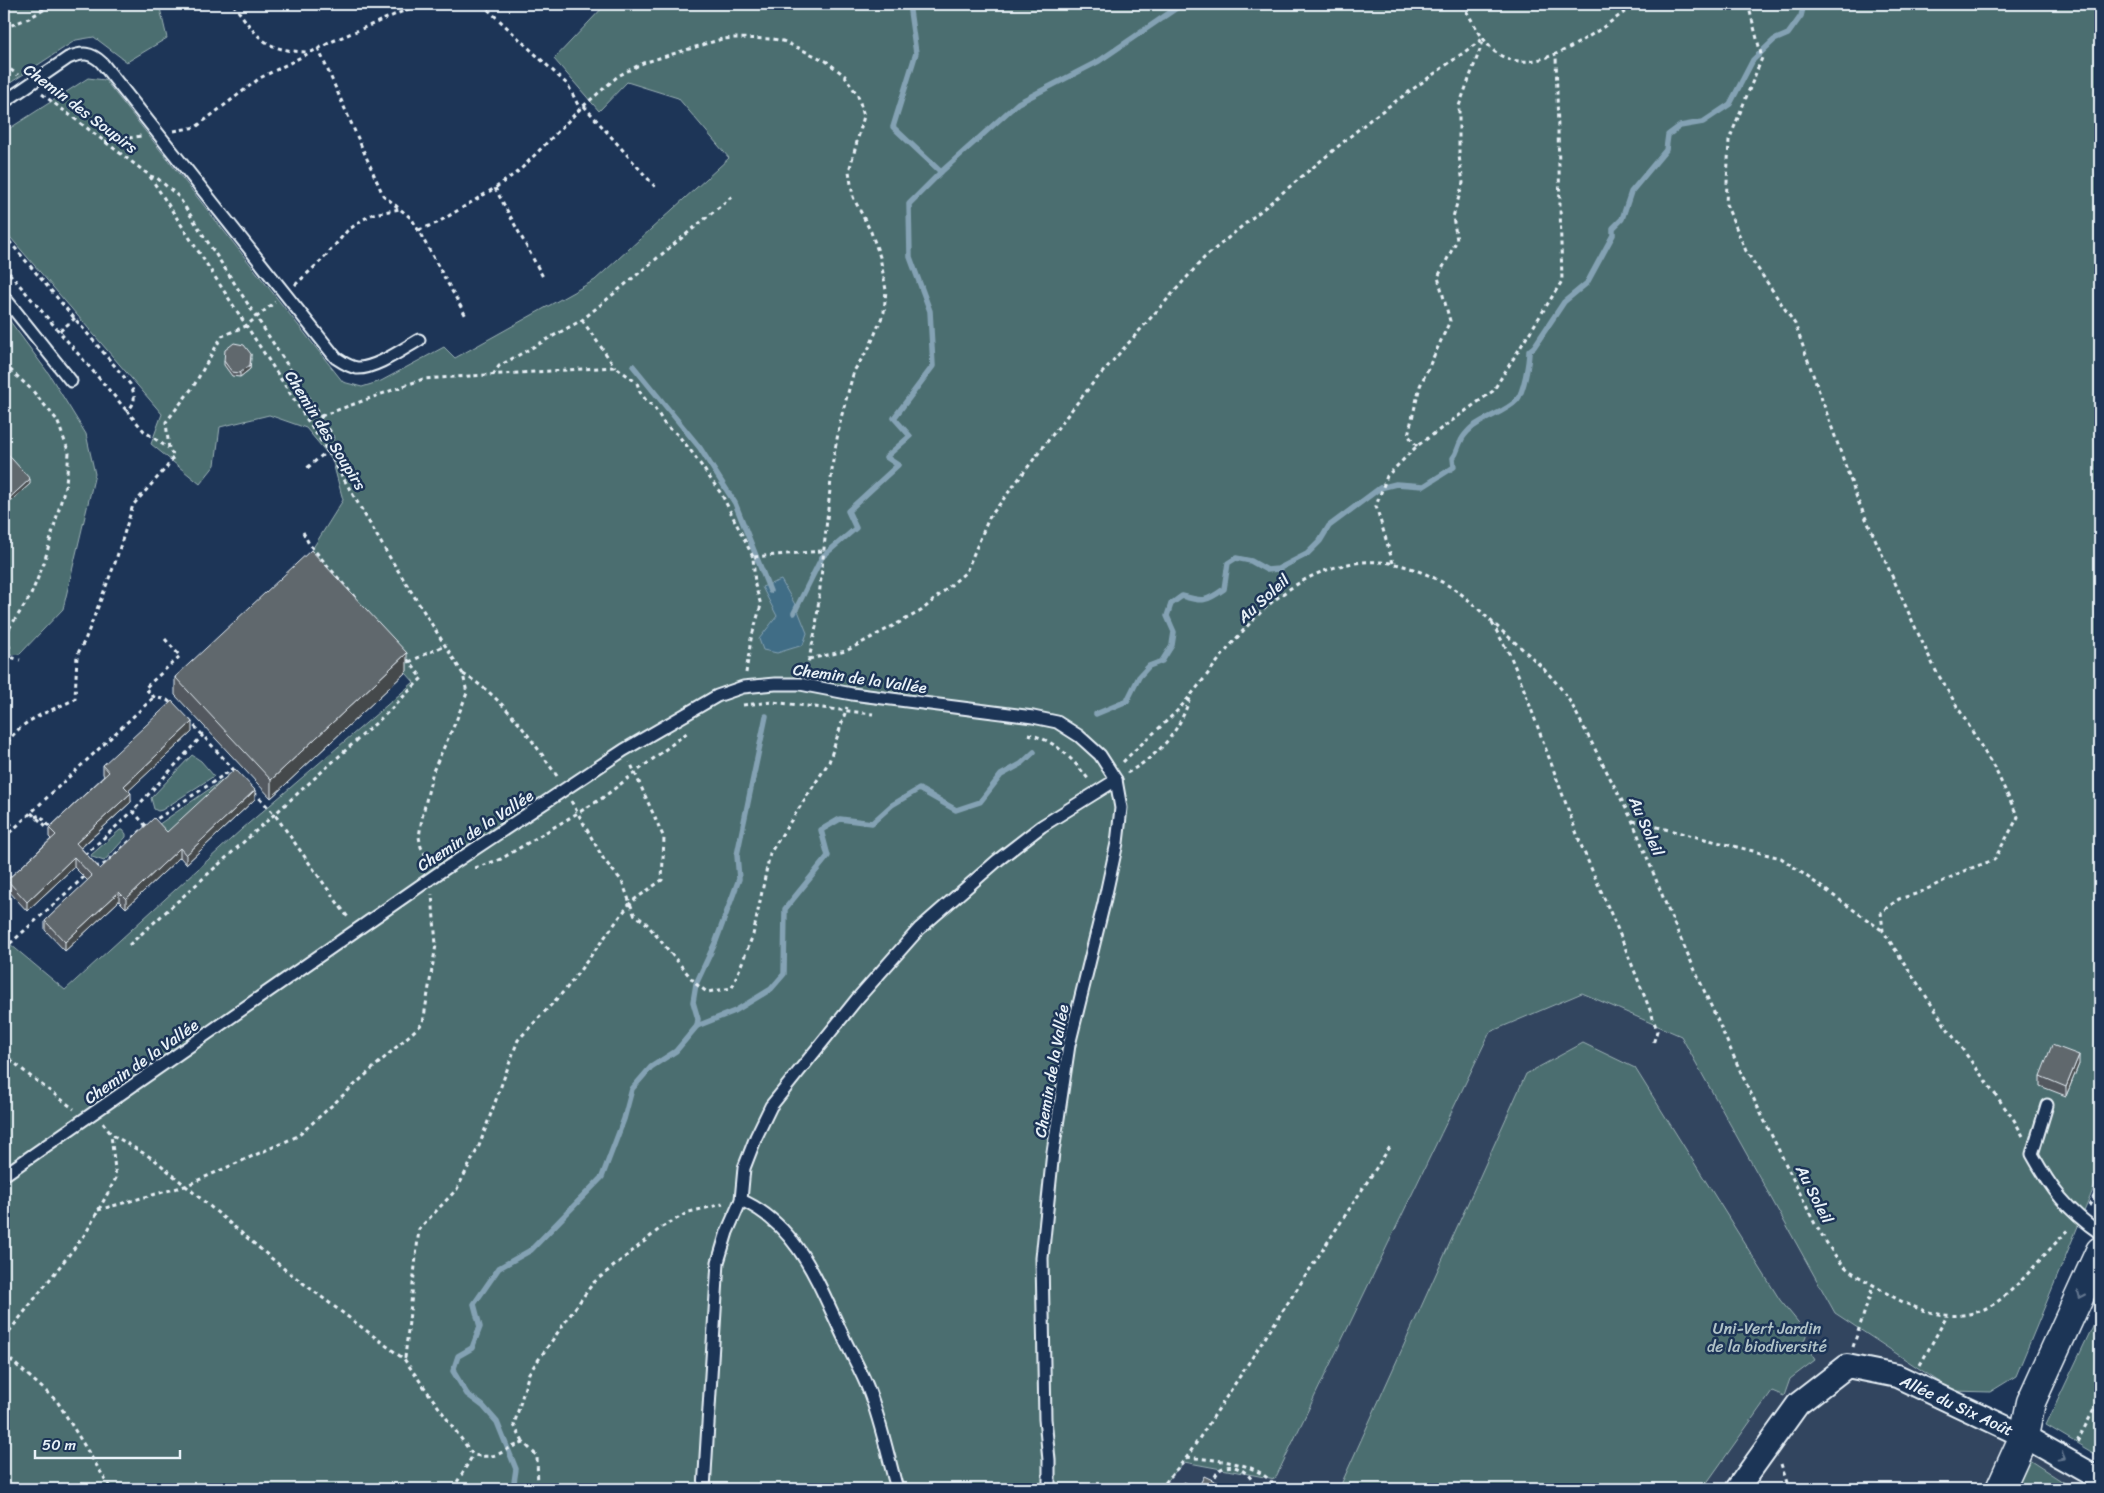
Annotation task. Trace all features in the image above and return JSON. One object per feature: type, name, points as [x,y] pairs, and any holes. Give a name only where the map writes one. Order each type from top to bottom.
[{"type":"main road","points":[[2000,1489],[2024,1436],[2031,1402],[2100,1250]]},
{"type":"street","name":"Allée du Six Août","points":[[1847,1366],[1897,1376],[2024,1436],[2100,1478]]},
{"type":"street","points":[[1737,1489],[1798,1404],[1847,1366]]},
{"type":"lane","points":[[4,102],[68,58],[77,54],[88,53],[95,56],[336,358],[357,368],[370,366],[419,340]]},
{"type":"lane","points":[[4,297],[71,381]]},
{"type":"lane","name":"Chemin de la Vallée","points":[[4,1175],[438,874],[624,750],[717,696],[743,688],[775,684],[800,684],[852,694],[1033,717],[1056,722],[1079,736],[1100,755],[1116,780],[1121,808],[1117,843],[1069,1045],[1053,1152],[1043,1248],[1045,1409],[1049,1489]]},
{"type":"lane","points":[[704,1489],[718,1262],[727,1232],[741,1200],[744,1168],[756,1137],[772,1106],[857,999],[919,929],[960,892],[1042,826],[1116,780]]},
{"type":"lane","points":[[2046,1105],[2032,1154],[2065,1204],[2080,1219],[2100,1233]]},
{"type":"lane","points":[[741,1200],[758,1208],[789,1236],[823,1290],[869,1390],[897,1489]]},
{"type":"path","points":[[4,28],[29,18],[54,4]]},
{"type":"path","points":[[233,4],[262,41],[283,50],[309,52]]},
{"type":"path","points":[[105,142],[191,129],[260,78],[309,52],[420,4]]},
{"type":"path","points":[[482,4],[568,85],[580,109]]},
{"type":"path","points":[[1462,4],[1484,38],[1498,54],[1516,61],[1536,60],[1556,55],[1581,41],[1636,4]]},
{"type":"path","points":[[1748,4],[1762,58],[1729,140],[1726,204],[1746,251],[1795,324],[1858,501],[1932,662],[1996,771],[2018,817],[1994,860],[1966,870],[1919,894],[1899,899],[1881,912],[1883,930]]},
{"type":"path","points":[[418,230],[437,223],[495,188],[520,170],[608,83],[643,62],[707,42],[735,38],[773,39],[783,41],[826,61],[845,76],[858,96],[864,116],[849,171],[853,197],[871,232],[880,258],[886,290],[884,312],[870,346],[854,371],[841,418],[833,460],[829,507],[822,551],[816,627],[810,659],[800,684]]},
{"type":"path","points":[[1417,446],[1408,435],[1420,386],[1450,321],[1438,277],[1457,240],[1453,217],[1462,183],[1459,106],[1484,38]]},
{"type":"path","points":[[810,659],[846,651],[921,611],[966,572],[989,518],[1066,416],[1204,258],[1371,119],[1484,38]]},
{"type":"path","points":[[318,48],[383,195],[412,219],[467,318]]},
{"type":"path","points":[[1393,563],[1376,506],[1387,476],[1417,446],[1493,391],[1562,281],[1556,55]]},
{"type":"path","name":"Chemin des Soupirs","points":[[4,64],[149,176],[328,452],[387,554],[463,674],[467,693],[433,771],[426,796],[419,837],[421,847],[438,874]]},
{"type":"path","points":[[584,106],[657,189]]},
{"type":"path","points":[[149,176],[157,178],[178,196],[332,434],[333,446],[306,470]]},
{"type":"path","points":[[495,188],[543,277]]},
{"type":"path","points":[[493,375],[499,366],[582,320],[735,194]]},
{"type":"path","points":[[169,449],[166,422],[193,386],[222,336],[246,326],[324,258],[347,231],[373,214],[400,209]]},
{"type":"path","points":[[4,235],[130,384],[135,394],[133,406],[127,411]]},
{"type":"path","points":[[4,267],[144,431],[169,449],[174,456],[166,468],[133,505],[115,564],[85,640],[77,655],[75,699],[48,713],[26,721],[9,738],[4,750]]},
{"type":"path","points":[[60,331],[75,318]]},
{"type":"path","points":[[582,320],[616,367],[637,383],[640,392],[648,403],[653,405],[665,425],[677,434],[691,451],[722,495],[753,557],[755,585],[761,604],[751,639],[743,688]]},
{"type":"path","points":[[4,364],[32,390],[57,420],[69,453],[66,483],[44,563],[30,597],[4,636],[10,648]]},
{"type":"path","points":[[321,416],[423,379],[616,367]]},
{"type":"path","points":[[304,532],[309,544],[360,602]]},
{"type":"path","points":[[753,557],[822,551]]},
{"type":"path","name":"Au Soleil","points":[[1116,780],[1123,762],[1164,724],[1192,694],[1255,618],[1297,582],[1322,572],[1351,564],[1380,562],[1393,563],[1426,575],[1453,589],[1475,604],[1491,621],[1537,661],[1564,691],[1609,772],[1632,820],[1671,916],[1743,1077],[1815,1224],[1826,1243],[1844,1266],[1897,1301],[1918,1310],[1956,1316],[1978,1312],[1999,1300],[2062,1237]]},
{"type":"path","points":[[1491,621],[1516,669],[1581,846],[1618,930],[1652,1015],[1657,1031],[1653,1044]]},
{"type":"path","points":[[165,639],[180,656],[145,688],[154,697],[167,700],[173,705]]},
{"type":"path","points":[[409,662],[445,645]]},
{"type":"path","points":[[129,946],[386,714],[422,678],[403,654]]},
{"type":"path","points":[[4,656],[20,660]]},
{"type":"path","points":[[463,674],[479,683],[498,700],[566,789],[577,814],[604,860],[622,881],[634,914],[646,923],[696,984],[707,992],[732,988],[753,935],[770,853],[829,762],[852,694]]},
{"type":"path","points":[[1116,780],[1141,765],[1167,744],[1180,723],[1192,694]]},
{"type":"path","points":[[4,838],[154,697]]},
{"type":"path","points":[[739,706],[773,702],[875,714]]},
{"type":"path","points":[[185,716],[239,775]]},
{"type":"path","points":[[98,1210],[185,1186],[298,1136],[422,1023],[436,946],[438,874],[490,864],[577,814],[635,774],[693,728]]},
{"type":"path","points":[[1026,733],[1058,746],[1074,761],[1098,791]]},
{"type":"path","points":[[86,855],[133,811],[204,735]]},
{"type":"path","points":[[404,1359],[419,1229],[457,1189],[462,1180],[479,1146],[518,1040],[566,989],[631,902],[662,880],[664,838],[624,750]]},
{"type":"path","points":[[92,870],[96,866],[105,864],[146,826],[233,769]]},
{"type":"path","points":[[250,788],[275,815],[356,930]]},
{"type":"path","points":[[133,811],[146,826]]},
{"type":"path","points":[[31,813],[53,831]]},
{"type":"path","points":[[4,816],[14,828]]},
{"type":"path","points":[[1632,820],[1781,858],[1883,930],[1949,1031],[2014,1120],[2032,1154]]},
{"type":"path","points":[[82,851],[96,866]]},
{"type":"path","points":[[4,950],[84,877]]},
{"type":"path","points":[[4,1054],[71,1108],[95,1113],[111,1134],[155,1160],[283,1268],[404,1359],[472,1455],[488,1458],[500,1455],[517,1444],[524,1443]]},
{"type":"path","points":[[4,1338],[86,1233],[116,1178],[111,1134]]},
{"type":"path","points":[[1160,1489],[1186,1457],[1390,1147]]},
{"type":"path","points":[[538,1489],[536,1456],[524,1443],[514,1425],[529,1373],[593,1283],[662,1227],[689,1212],[741,1200]]},
{"type":"path","points":[[1847,1366],[1873,1286]]},
{"type":"path","points":[[1909,1383],[1947,1316]]},
{"type":"path","points":[[4,1354],[56,1401],[111,1489]]},
{"type":"path","points":[[453,1489],[472,1455]]},
{"type":"path","points":[[1186,1457],[1229,1463],[1260,1472],[1272,1481],[1276,1489]]},
{"type":"path","points":[[1210,1488],[1218,1471],[1223,1468],[1230,1468],[1240,1470],[1251,1477],[1256,1489]]},
{"type":"shaded area","points":[[781,580],[797,608],[807,633],[803,645],[777,653],[763,650],[759,639],[777,616],[762,587]]},
{"type":"shaded area","points":[[1582,993],[1681,1036],[1835,1313],[2098,1489],[1160,1489],[1183,1462],[1275,1479],[1490,1032]]},
{"type":"green space","points":[[4,4],[159,4],[167,38],[127,62],[94,37],[76,40],[4,87]]},
{"type":"green space","points":[[606,4],[2100,4],[2100,1173],[2016,1376],[1990,1392],[1953,1391],[1835,1313],[1681,1036],[1582,993],[1490,1032],[1275,1479],[1184,1462],[1160,1489],[4,1489],[4,939],[65,990],[242,829],[414,682],[306,559],[343,500],[332,459],[306,428],[269,415],[220,427],[215,465],[200,484],[151,444],[162,414],[4,230],[4,132],[88,78],[105,80],[343,382],[362,387],[381,381],[444,347],[455,358],[595,280],[729,158],[678,98],[627,82],[599,111],[554,59]]},
{"type":"green space","points":[[4,313],[49,374],[86,434],[95,474],[63,609],[20,654],[4,656],[4,507],[29,484],[4,455]]},
{"type":"green space","points":[[192,755],[201,761],[214,776],[162,810],[154,809],[151,798]]},
{"type":"green space","points":[[231,774],[167,841],[155,827]]},
{"type":"green space","points":[[120,830],[123,830],[126,837],[104,861],[92,857],[91,855]]},
{"type":"green space","name":"Uni-Vert Jardin de la biodiversité","points":[[1583,1043],[1635,1068],[1780,1300],[1807,1333],[1804,1341],[1815,1360],[1790,1379],[1784,1396],[1772,1391],[1704,1489],[1339,1489],[1526,1074]]},
{"type":"green space","points":[[2100,1311],[2100,1457],[2046,1425]]},
{"type":"green space","points":[[2026,1458],[2074,1489],[2010,1489]]},
{"type":"building","points":[[234,343],[244,345],[251,354],[250,365],[240,373],[232,372],[224,361],[225,350]]},
{"type":"building","points":[[4,450],[30,479],[4,503]]},
{"type":"building","points":[[311,550],[407,653],[271,780],[175,677]]},
{"type":"building","points":[[172,701],[192,722],[124,786],[131,793],[76,843],[100,869],[154,818],[167,832],[235,769],[255,790],[186,855],[180,848],[126,899],[119,892],[65,942],[45,921],[92,876],[74,857],[27,902],[7,880],[56,835],[49,828],[109,772],[103,765]]},
{"type":"building","points":[[2052,1045],[2079,1055],[2066,1087],[2040,1076]]},
{"type":"building","points":[[1204,1476],[1232,1489],[1181,1489],[1184,1482],[1198,1488]]},
{"type":"waterway","points":[[794,613],[822,557],[856,528],[848,511],[898,465],[886,457],[910,436],[894,418],[933,366],[930,311],[910,257],[909,204],[941,172],[893,127],[916,53],[909,4]]},
{"type":"waterway","points":[[1096,714],[1127,701],[1139,677],[1149,666],[1162,661],[1172,645],[1174,632],[1167,616],[1171,604],[1182,596],[1200,600],[1208,599],[1224,589],[1228,563],[1236,558],[1251,561],[1267,570],[1278,569],[1307,554],[1320,541],[1329,526],[1380,488],[1396,484],[1424,486],[1454,467],[1453,458],[1462,439],[1468,432],[1475,425],[1508,407],[1520,396],[1527,369],[1529,351],[1534,347],[1564,302],[1587,283],[1613,235],[1613,228],[1622,219],[1631,192],[1666,150],[1668,135],[1680,126],[1703,122],[1730,104],[1753,60],[1774,40],[1788,34],[1801,16],[1804,4]]},
{"type":"waterway","points":[[941,172],[1018,103],[1099,61],[1178,7]]},
{"type":"waterway","points":[[633,366],[700,448],[735,503],[770,591]]},
{"type":"waterway","points":[[697,1026],[698,1019],[693,1002],[696,984],[716,941],[739,879],[737,855],[766,716]]},
{"type":"waterway","points":[[513,1489],[516,1469],[497,1422],[483,1406],[467,1394],[453,1371],[458,1356],[472,1348],[480,1327],[474,1304],[499,1268],[531,1250],[602,1177],[624,1119],[632,1089],[651,1067],[676,1051],[697,1026],[735,1011],[771,989],[784,974],[785,909],[828,856],[821,830],[840,819],[872,823],[892,805],[919,789],[956,810],[980,802],[1001,775],[1021,764],[1034,752]]}]
